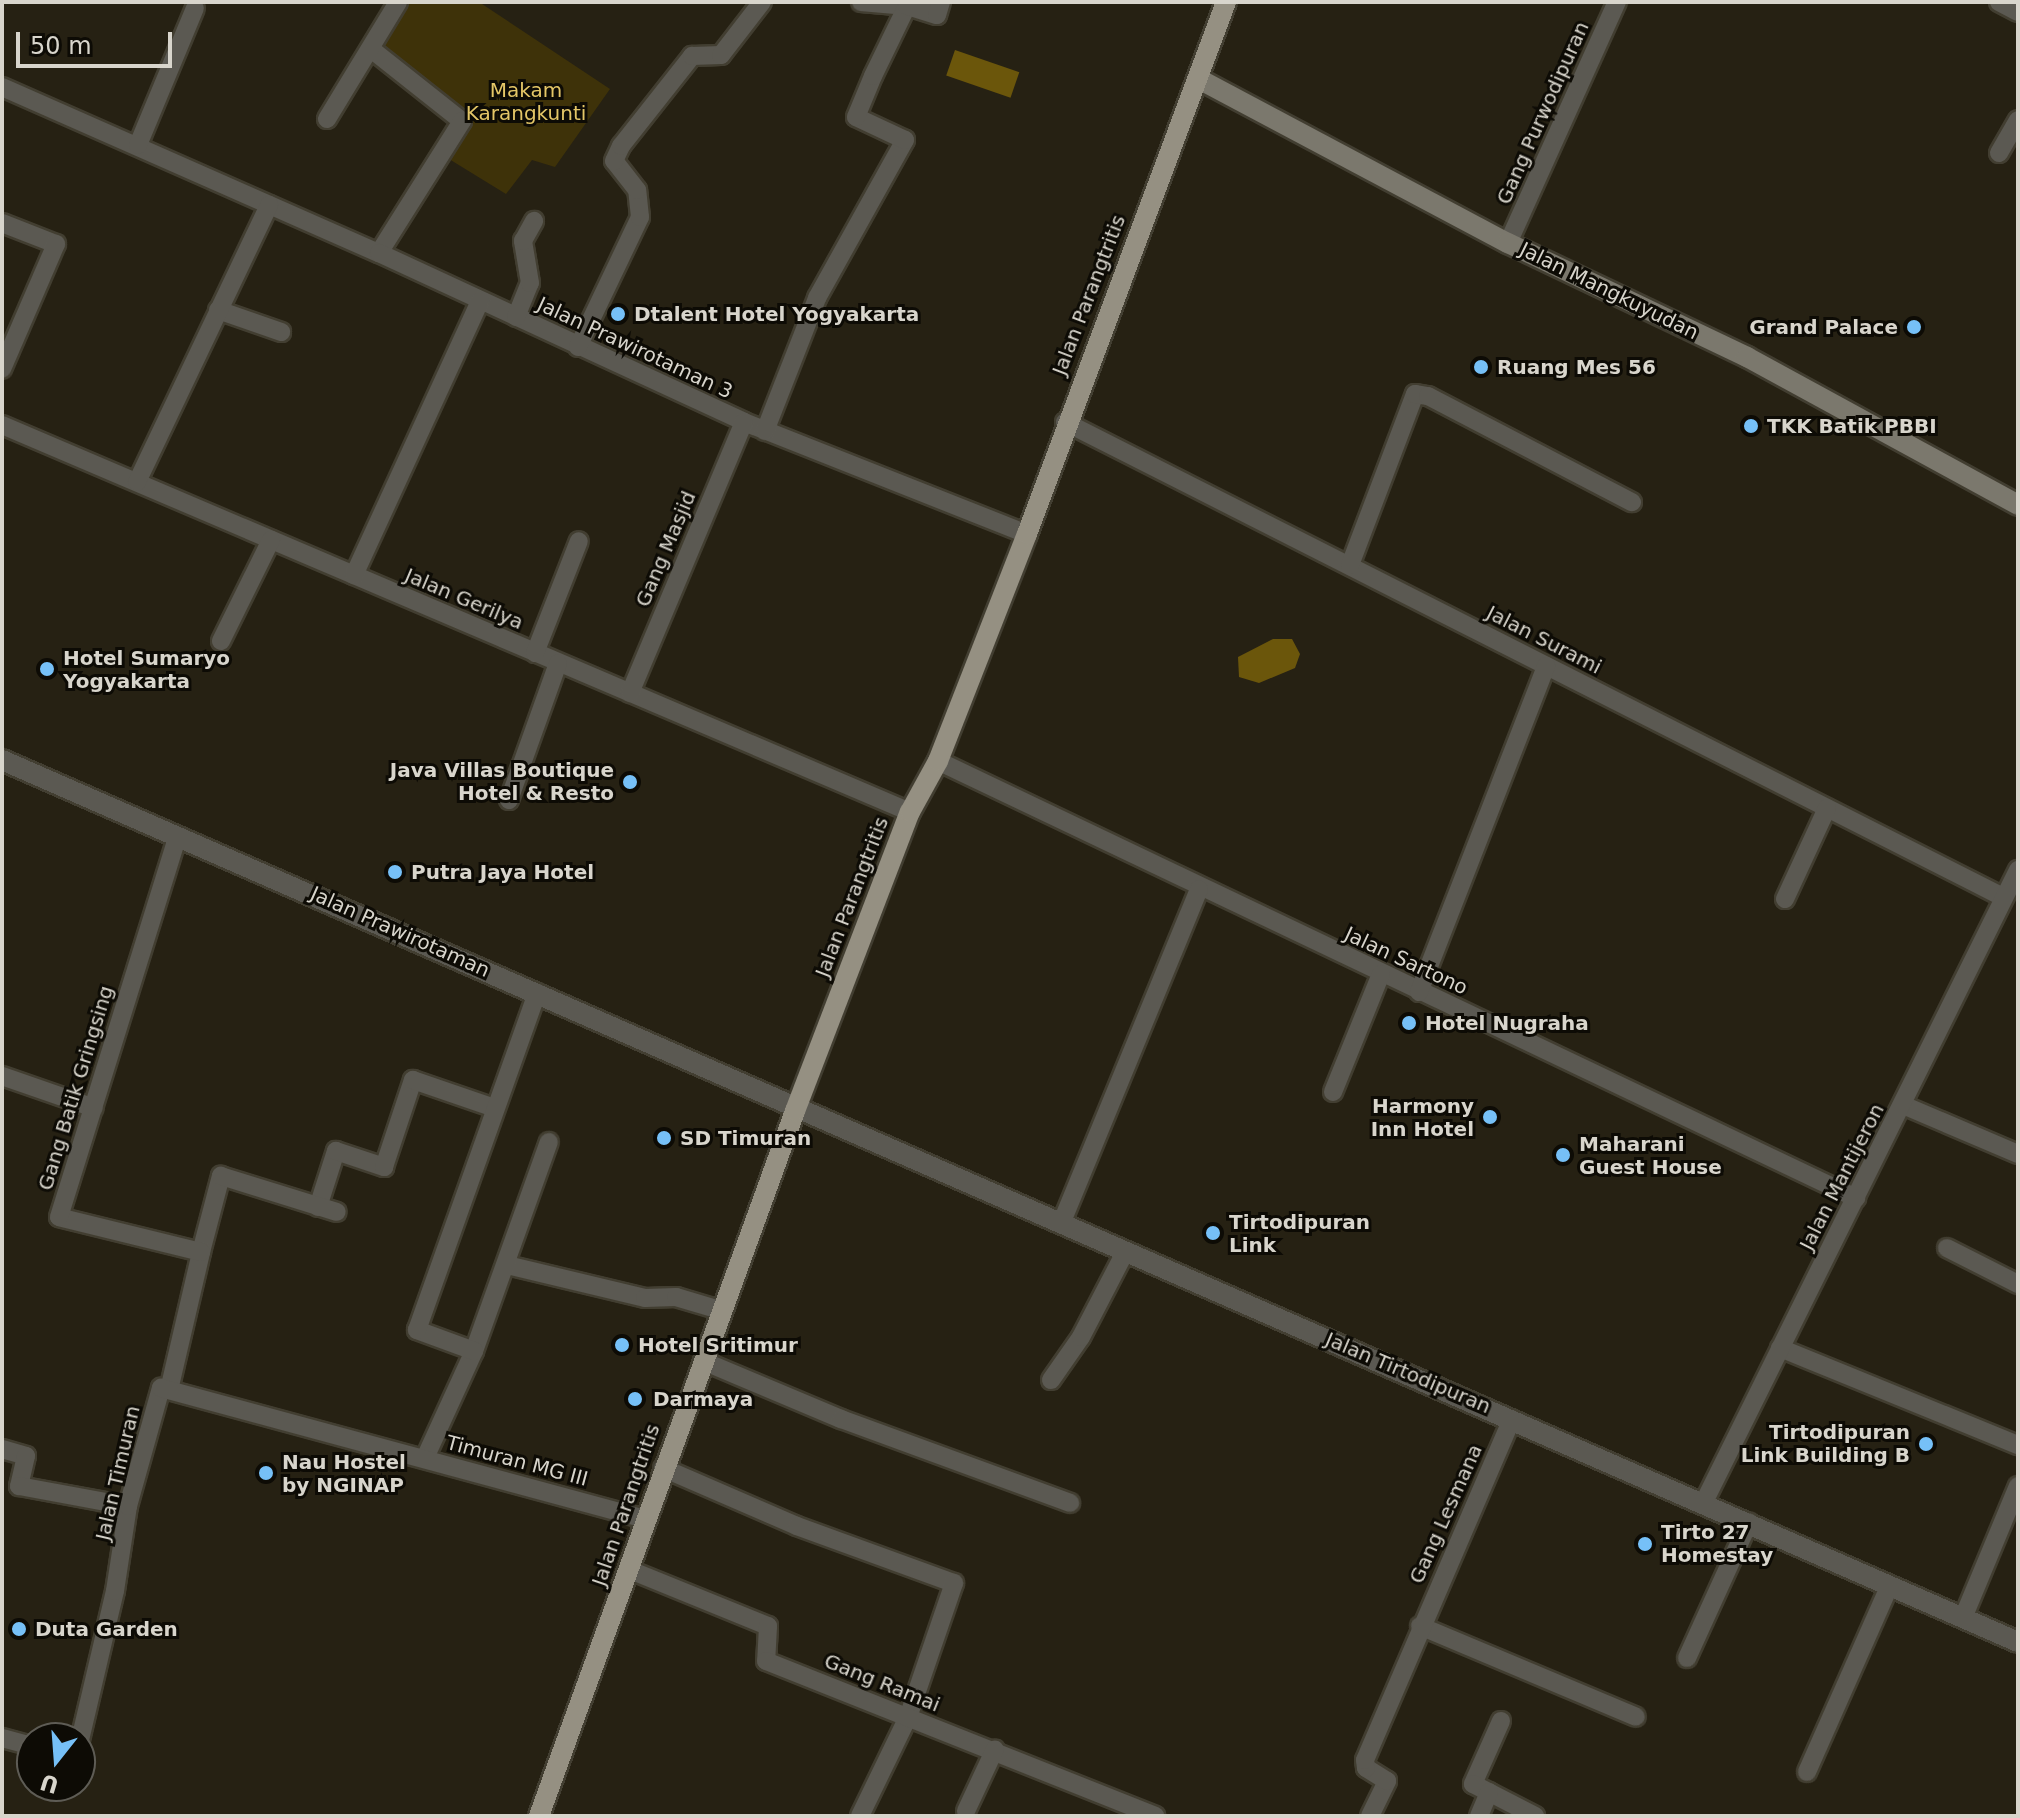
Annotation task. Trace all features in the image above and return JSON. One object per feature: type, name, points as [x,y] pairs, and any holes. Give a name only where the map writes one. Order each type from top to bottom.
[{"type":"main road","name":"Jalan Parangtritis","points":[[539,1816],[630,1570],[645,1519],[720,1310],[795,1111],[910,812],[938,761],[1027,534],[1065,422],[1226,2]]},
{"type":"main road","name":"Jalan Mangkuyudan","points":[[1199,79],[1508,243],[1747,357],[2018,505]]},
{"type":"street","points":[[327,119],[398,2]]},
{"type":"street","points":[[578,347],[640,217],[637,190],[614,161],[621,146],[692,56],[721,55],[762,2]]},
{"type":"street","points":[[861,2],[907,6],[937,15],[941,2]]},
{"type":"street","name":"Gang Purwodipuran","points":[[1508,243],[1617,2]]},
{"type":"street","points":[[1999,2],[2018,12]]},
{"type":"street","points":[[765,431],[817,298],[882,190],[905,140],[856,117],[907,6]]},
{"type":"street","points":[[138,145],[195,8]]},
{"type":"street","points":[[371,49],[462,121],[379,253]]},
{"type":"street","name":"Jalan Prawirotaman 3","points":[[2,87],[379,253],[744,422],[1027,534]]},
{"type":"street","points":[[1999,153],[2018,120]]},
{"type":"street","points":[[137,482],[269,205]]},
{"type":"street","points":[[516,317],[530,283],[523,241],[534,221]]},
{"type":"street","points":[[2,223],[56,244],[2,369]]},
{"type":"street","points":[[354,575],[480,301]]},
{"type":"street","points":[[218,310],[281,332]]},
{"type":"street","points":[[1350,565],[1415,394],[1428,396],[1632,502]]},
{"type":"street","name":"Gang Masjid","points":[[630,693],[744,422]]},
{"type":"street","name":"Jalan Surami","points":[[1065,422],[2003,897]]},
{"type":"street","name":"Jalan Gerilya","points":[[2,425],[910,812]]},
{"type":"street","points":[[221,641],[271,540]]},
{"type":"street","points":[[535,653],[579,541]]},
{"type":"street","points":[[509,800],[558,663]]},
{"type":"street","points":[[1419,992],[1546,666]]},
{"type":"street","name":"Jalan Prawirotaman","points":[[2,760],[537,993],[795,1111]]},
{"type":"street","name":"Jalan Sartono","points":[[938,761],[1199,889],[1856,1198]]},
{"type":"street","points":[[1785,899],[1827,808]]},
{"type":"street","name":"Gang Batik Gringsing","points":[[178,836],[59,1217],[201,1252]]},
{"type":"street","name":"Jalan Mantijeron","points":[[1704,1502],[2018,870]]},
{"type":"street","points":[[1061,1224],[1199,889]]},
{"type":"street","points":[[1333,1092],[1381,974]]},
{"type":"street","points":[[474,1351],[417,1330],[537,993]]},
{"type":"street","points":[[2,1076],[94,1108]]},
{"type":"street","points":[[318,1207],[336,1151],[384,1167],[413,1080],[495,1108]]},
{"type":"street","points":[[1903,1105],[2018,1154]]},
{"type":"street","name":"Jalan Tirtodipuran","points":[[795,1111],[1704,1502],[2018,1642]]},
{"type":"street","points":[[425,1458],[474,1351],[549,1142]]},
{"type":"street","points":[[169,1390],[221,1176],[337,1212]]},
{"type":"street","points":[[1947,1248],[2018,1284]]},
{"type":"street","points":[[1051,1380],[1081,1337],[1125,1252]]},
{"type":"street","points":[[507,1265],[720,1310]]},
{"type":"street","points":[[1780,1348],[2018,1445]]},
{"type":"street","points":[[703,1361],[841,1419],[1070,1503]]},
{"type":"street","name":"Jalan Timuran","points":[[84,1722],[115,1591],[128,1506],[161,1388],[169,1390]]},
{"type":"street","name":"Timuran MG III","points":[[169,1390],[645,1519]]},
{"type":"street","name":"Gang Lesmana","points":[[1370,1816],[1387,1781],[1366,1768],[1365,1760],[1420,1626],[1512,1419]]},
{"type":"street","points":[[2,1449],[26,1456],[19,1486],[128,1506]]},
{"type":"street","points":[[663,1468],[797,1526],[954,1583],[908,1717],[860,1816]]},
{"type":"street","points":[[1963,1618],[2018,1486]]},
{"type":"street","points":[[1687,1658],[1749,1522]]},
{"type":"street","name":"Gang Ramai","points":[[630,1570],[768,1626],[766,1661],[995,1749],[1155,1816]]},
{"type":"street","points":[[1807,1772],[1889,1587]]},
{"type":"street","points":[[1420,1626],[1636,1717]]},
{"type":"street","points":[[1501,1721],[1473,1784],[1535,1816]]},
{"type":"street","points":[[966,1811],[995,1749]]},
{"type":"street","points":[[1479,1816],[1489,1792]]},
{"type":"green space","name":"Makam Karangkunti","points":[[404,2],[479,2],[610,89],[555,167],[532,160],[506,194],[449,159],[471,119],[373,51]]},
{"type":"shaded area","points":[[955,50],[1019,72],[1011,98],[946,76]]},
{"type":"shaded area","points":[[1273,639],[1292,639],[1300,654],[1295,668],[1259,683],[1239,677],[1238,657]]},
{"type":"place","name":"Dtalent Hotel Yogyakarta","points":[[618,314]]},
{"type":"place","name":"Grand Palace","points":[[1914,327]]},
{"type":"place","name":"Ruang Mes 56","points":[[1481,367]]},
{"type":"place","name":"TKK Batik PBBI","points":[[1751,426]]},
{"type":"place","name":"Hotel Sumaryo Yogyakarta","points":[[47,669]]},
{"type":"place","name":"Java Villas Boutique Hotel & Resto","points":[[630,782]]},
{"type":"place","name":"Putra Jaya Hotel","points":[[395,872]]},
{"type":"place","name":"Hotel Nugraha","points":[[1409,1023]]},
{"type":"place","name":"Harmony Inn Hotel","points":[[1490,1117]]},
{"type":"place","name":"SD Timuran","points":[[664,1138]]},
{"type":"place","name":"Maharani Guest House","points":[[1563,1155]]},
{"type":"place","name":"Tirtodipuran Link","points":[[1213,1233]]},
{"type":"place","name":"Hotel Sritimur","points":[[622,1345]]},
{"type":"place","name":"Darmaya","points":[[635,1399]]},
{"type":"place","name":"Tirtodipuran Link Building B","points":[[1926,1444]]},
{"type":"place","name":"Nau Hostel by NGINAP","points":[[266,1473]]},
{"type":"place","name":"Tirto 27 Homestay","points":[[1645,1544]]},
{"type":"place","name":"Duta Garden","points":[[19,1629]]}]
